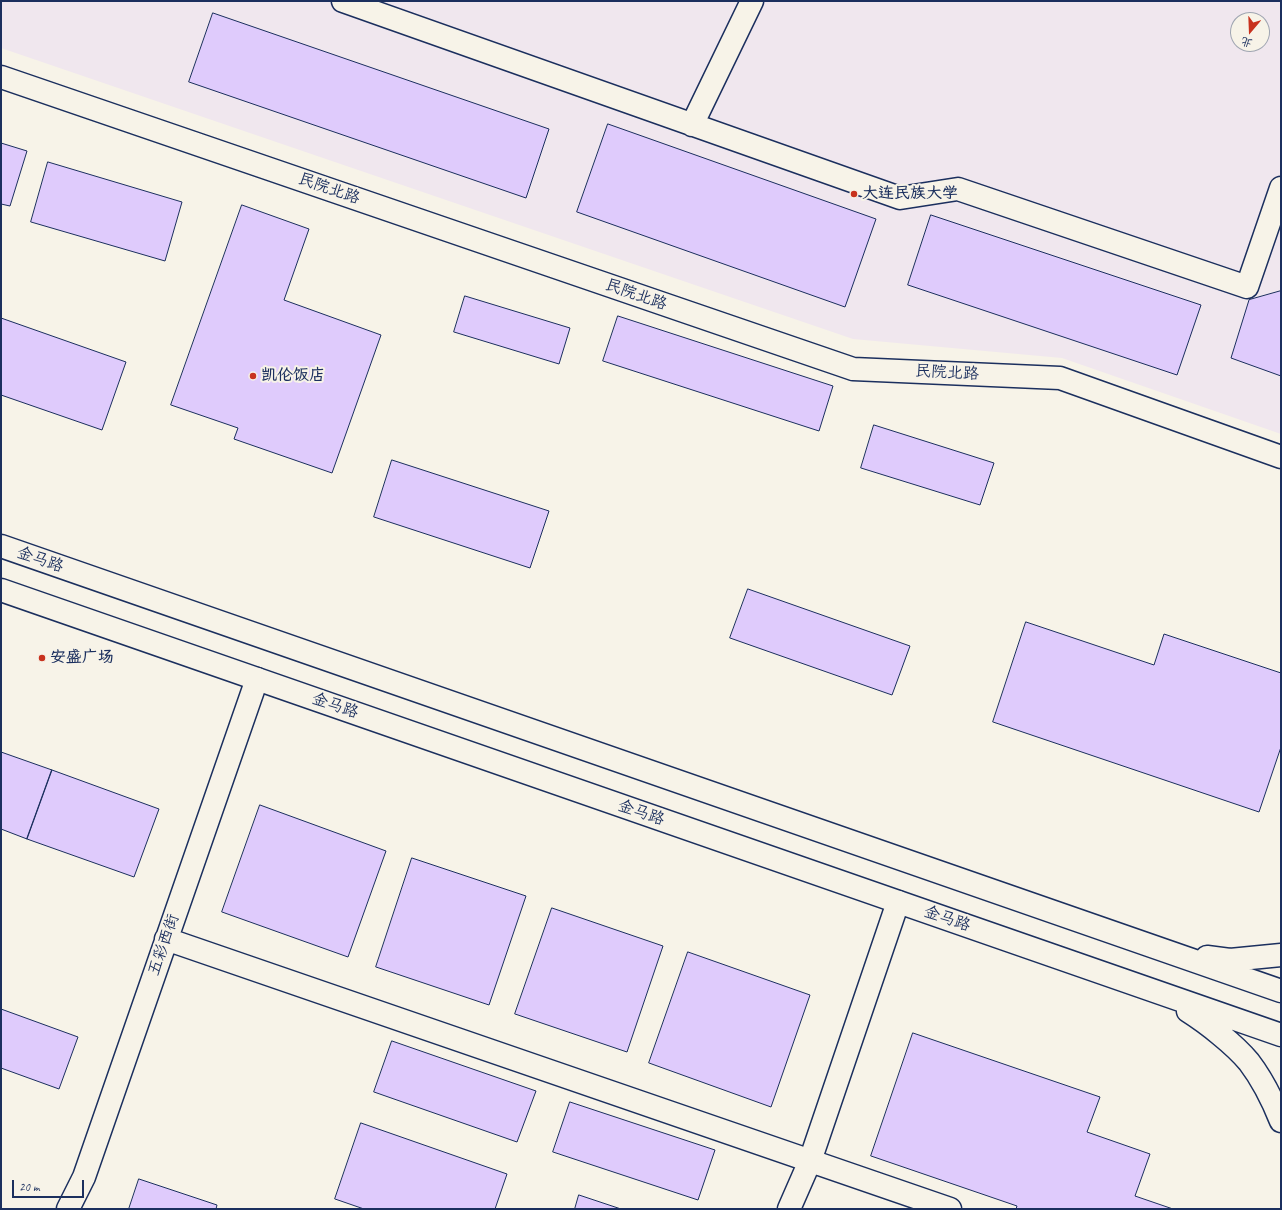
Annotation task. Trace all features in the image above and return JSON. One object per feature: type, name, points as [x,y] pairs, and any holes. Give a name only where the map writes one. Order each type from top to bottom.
[{"type":"street","points":[[343,1],[900,198],[958,189],[1247,287],[1281,188]]},
{"type":"street","points":[[692,124],[752,1]]},
{"type":"street","name":"民院北路","points":[[1,77],[853,369],[1060,378],[1281,457]]},
{"type":"street","name":"金马路","points":[[1,546],[1281,990]]},
{"type":"street","name":"金马路","points":[[1,590],[1281,1035]]},
{"type":"street","name":"五彩西街","points":[[68,1209],[84,1177],[256,679]]},
{"type":"street","points":[[789,1209],[810,1161],[898,902]]},
{"type":"street","points":[[166,939],[950,1209]]},
{"type":"street","points":[[1169,952],[1230,960],[1281,955]]},
{"type":"street","points":[[1158,992],[1207,1023],[1249,1062],[1274,1103],[1281,1121]]},
{"type":"shaded area","name":"大连民族大学","points":[[1,1],[1281,1],[1281,434],[1062,358],[853,339],[1,48]]},
{"type":"building","points":[[213,13],[549,129],[526,198],[189,82]]},
{"type":"building","points":[[608,124],[876,219],[845,307],[577,212]]},
{"type":"building","points":[[1,143],[27,151],[10,206],[1,204]]},
{"type":"building","points":[[48,162],[182,202],[165,261],[31,222]]},
{"type":"building","points":[[242,205],[309,229],[284,300],[381,335],[332,473],[234,439],[238,428],[171,405]]},
{"type":"building","points":[[931,215],[1201,305],[1177,375],[908,285]]},
{"type":"building","points":[[1281,291],[1281,376],[1231,358],[1249,300]]},
{"type":"building","points":[[465,296],[570,328],[559,364],[454,332]]},
{"type":"building","points":[[618,316],[833,386],[819,431],[603,361]]},
{"type":"building","points":[[1,318],[126,362],[102,430],[1,395]]},
{"type":"building","points":[[874,425],[994,463],[980,505],[861,468]]},
{"type":"building","points":[[392,460],[549,511],[530,568],[374,517]]},
{"type":"building","points":[[748,589],[910,646],[892,695],[730,638]]},
{"type":"building","points":[[1026,622],[1154,665],[1164,634],[1281,673],[1281,747],[1259,812],[993,722]]},
{"type":"building","points":[[1,752],[52,770],[27,839],[1,829]]},
{"type":"building","points":[[52,770],[159,809],[134,877],[27,839]]},
{"type":"building","points":[[260,805],[386,851],[348,957],[222,912]]},
{"type":"building","points":[[412,858],[526,896],[489,1005],[376,967]]},
{"type":"building","points":[[552,908],[663,946],[627,1052],[515,1014]]},
{"type":"building","points":[[688,952],[810,995],[771,1107],[649,1063]]},
{"type":"building","points":[[1,1009],[78,1037],[59,1089],[1,1068]]},
{"type":"building","points":[[913,1033],[1100,1097],[1087,1132],[1150,1154],[1135,1196],[1173,1209],[1016,1209],[1017,1206],[871,1156]]},
{"type":"building","points":[[392,1041],[536,1091],[517,1142],[374,1092]]},
{"type":"building","points":[[570,1102],[715,1150],[698,1200],[553,1152]]},
{"type":"building","points":[[361,1123],[507,1174],[495,1209],[364,1209],[335,1199]]},
{"type":"building","points":[[139,1179],[217,1205],[216,1209],[129,1209]]},
{"type":"building","points":[[579,1195],[621,1209],[575,1209]]},
{"type":"place","name":"大连民族大学","points":[[854,194]]},
{"type":"place","name":"凯伦饭店","points":[[253,376]]},
{"type":"place","name":"安盛广场","points":[[42,658]]}]
